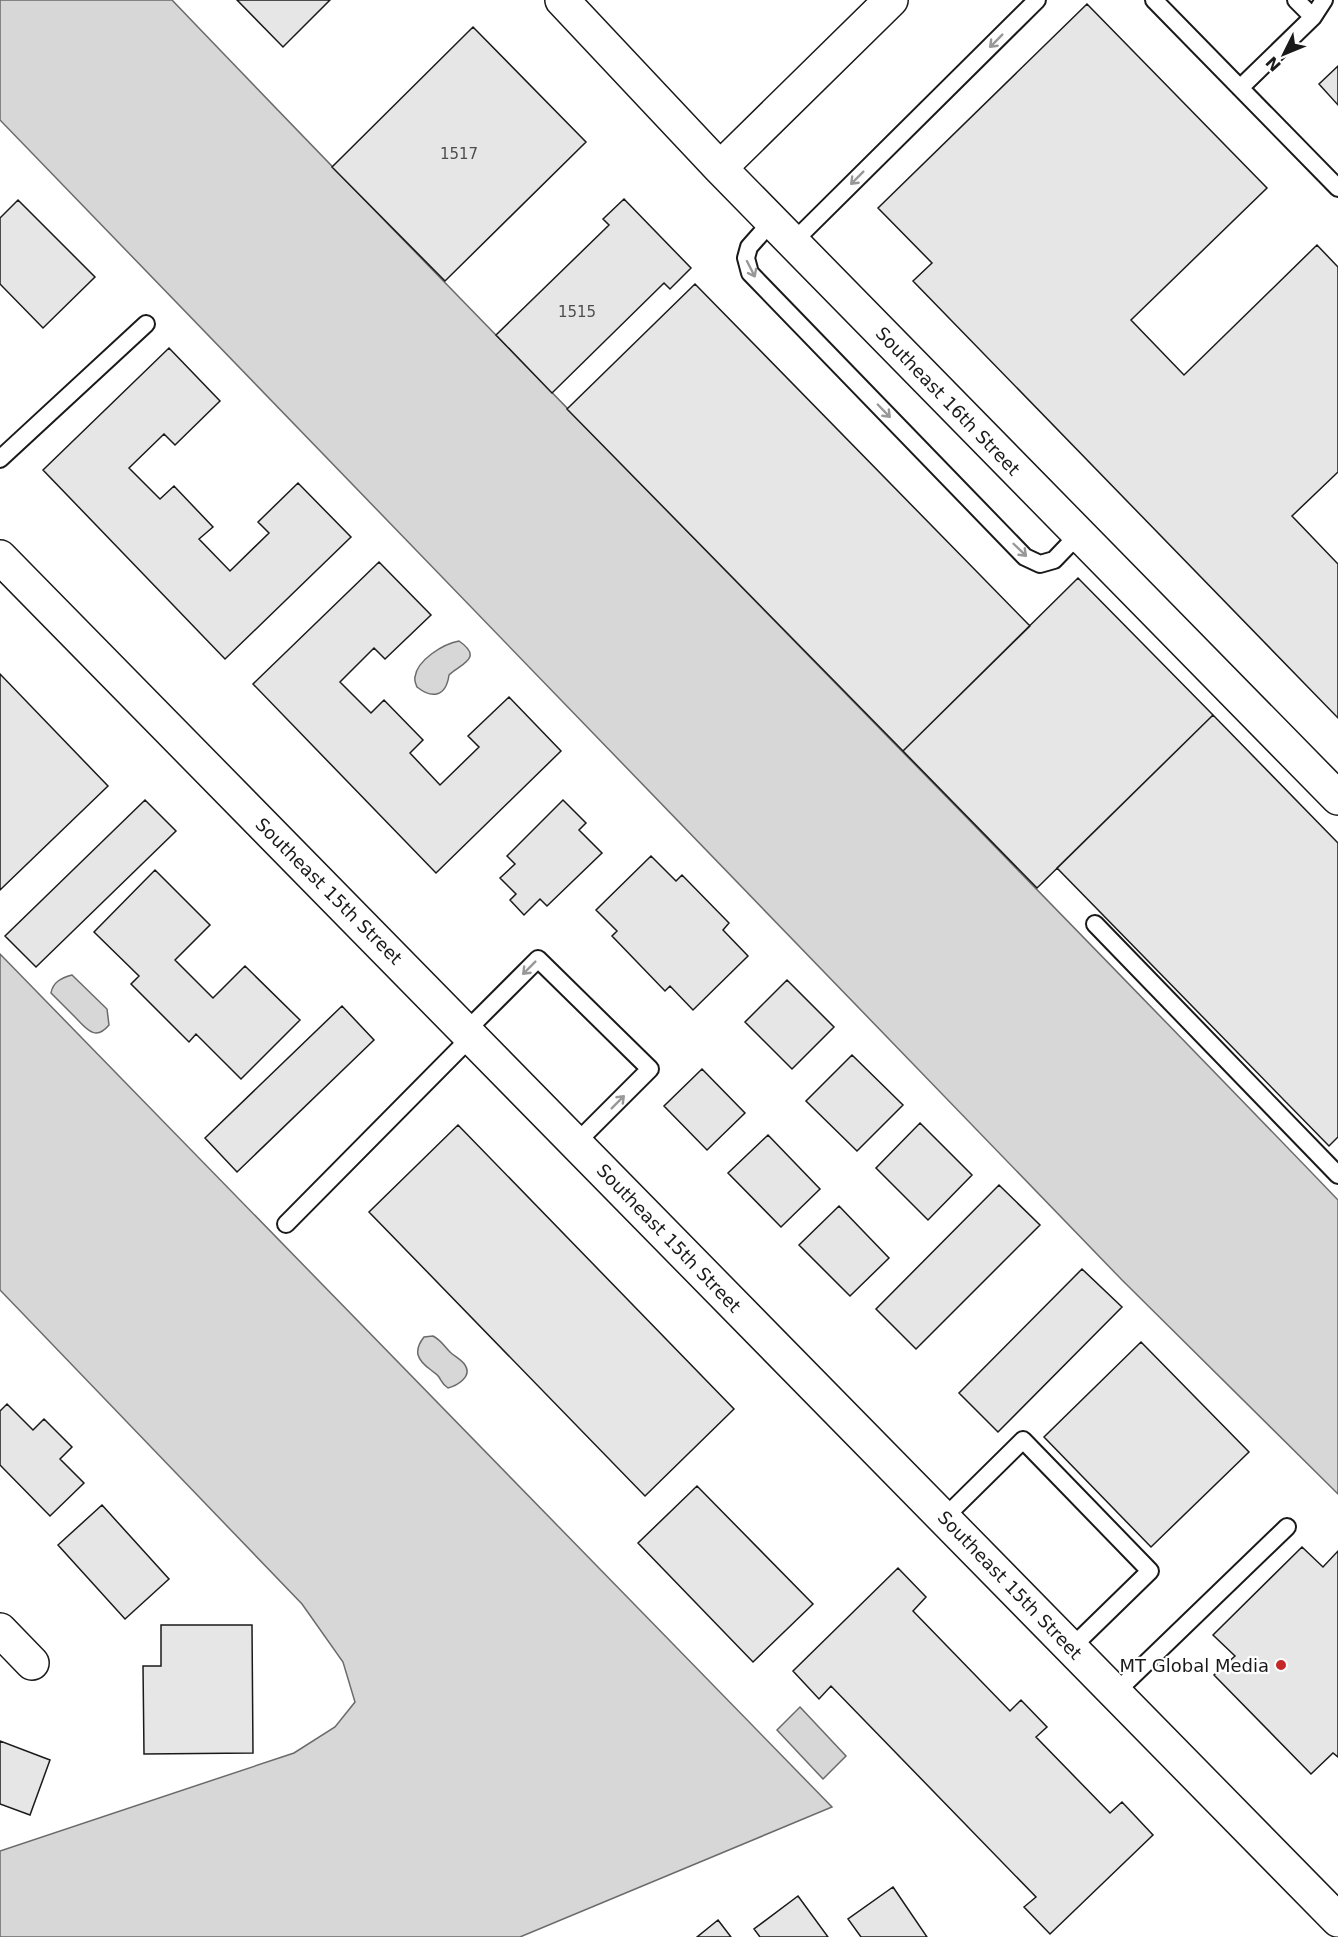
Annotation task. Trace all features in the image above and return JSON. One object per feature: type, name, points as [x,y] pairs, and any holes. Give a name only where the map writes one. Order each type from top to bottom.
[{"type":"street","name":"Southeast 16th Street","points":[[562,0],[782,232],[1338,798]]},
{"type":"street","points":[[720,168],[891,0]]},
{"type":"street","name":"Southeast 15th Street","points":[[0,557],[1338,1920]]},
{"type":"street","points":[[0,1630],[33,1663]]},
{"type":"lane","points":[[1037,0],[782,232],[749,247],[746,258],[750,273],[1025,557],[1040,564],[1054,560],[1079,534]]},
{"type":"lane","points":[[1154,0],[1338,188]]},
{"type":"lane","points":[[1296,0],[1312,17]]},
{"type":"lane","points":[[1240,88],[1312,17],[1324,0]]},
{"type":"lane","points":[[0,459],[146,324]]},
{"type":"lane","points":[[1095,924],[1338,1174]]},
{"type":"lane","points":[[286,1224],[538,959],[650,1069],[576,1143]]},
{"type":"lane","points":[[944,1518],[1023,1440],[1150,1571],[1071,1648]]},
{"type":"lane","points":[[1115,1693],[1287,1527]]},
{"type":"shaded area","points":[[0,0],[172,0],[1338,1200],[1338,1494],[1122,1280],[0,120]]},
{"type":"shaded area","points":[[459,641],[470,652],[470,656],[464,664],[449,675],[442,692],[428,693],[417,687],[415,680],[420,665],[439,649]]},
{"type":"shaded area","points":[[0,954],[832,1807],[520,1937],[0,1937],[0,1851],[294,1753],[335,1727],[355,1702],[343,1662],[302,1604],[0,1290]]},
{"type":"shaded area","points":[[72,975],[107,1009],[109,1025],[104,1030],[91,1032],[51,993],[58,981]]},
{"type":"shaded area","points":[[433,1336],[462,1361],[467,1369],[465,1377],[459,1383],[448,1388],[422,1363],[418,1355],[418,1347],[424,1337]]},
{"type":"shaded area","points":[[800,1707],[846,1756],[823,1779],[777,1730]]},
{"type":"building","points":[[237,0],[330,0],[283,47]]},
{"type":"building","points":[[1087,4],[1267,188],[1131,320],[1184,375],[1317,245],[1338,267],[1338,472],[1292,516],[1338,564],[1338,718],[913,281],[932,263],[878,208]]},
{"type":"building","points":[[473,27],[586,142],[445,281],[332,167]]},
{"type":"building","points":[[1338,66],[1338,105],[1319,84]]},
{"type":"building","points":[[624,199],[691,268],[670,289],[664,283],[552,393],[496,335],[609,225],[603,219]]},
{"type":"building","points":[[18,200],[95,277],[43,328],[0,284],[0,218]]},
{"type":"building","points":[[695,284],[1030,626],[903,751],[567,409]]},
{"type":"building","points":[[169,348],[220,401],[175,445],[164,434],[129,468],[160,499],[174,486],[213,527],[199,539],[230,571],[269,533],[258,522],[298,483],[351,537],[225,659],[43,470]]},
{"type":"building","points":[[379,562],[431,615],[385,659],[374,648],[340,682],[371,713],[384,700],[423,740],[410,753],[440,785],[479,747],[468,736],[509,697],[561,751],[436,873],[253,684]]},
{"type":"building","points":[[1078,578],[1213,715],[1037,888],[903,751]]},
{"type":"building","points":[[0,674],[108,786],[0,890]]},
{"type":"building","points":[[1213,715],[1338,843],[1338,1137],[1329,1146],[1057,868]]},
{"type":"building","points":[[145,800],[176,831],[36,967],[5,936]]},
{"type":"building","points":[[563,800],[586,823],[579,830],[602,853],[547,906],[540,899],[524,915],[510,900],[516,894],[500,878],[515,864],[507,856]]},
{"type":"building","points":[[651,856],[676,881],[682,875],[729,923],[723,930],[748,956],[693,1010],[670,986],[665,991],[612,936],[617,931],[596,910]]},
{"type":"building","points":[[155,870],[210,925],[175,960],[213,998],[245,966],[300,1020],[241,1079],[196,1034],[189,1042],[131,984],[139,976],[94,932]]},
{"type":"building","points":[[787,980],[834,1027],[792,1069],[745,1022]]},
{"type":"building","points":[[342,1006],[374,1040],[237,1172],[205,1138]]},
{"type":"building","points":[[852,1055],[903,1105],[857,1151],[806,1101]]},
{"type":"building","points":[[702,1069],[745,1113],[707,1150],[664,1106]]},
{"type":"building","points":[[920,1123],[972,1175],[928,1220],[876,1168]]},
{"type":"building","points":[[458,1125],[734,1409],[645,1496],[369,1212]]},
{"type":"building","points":[[768,1135],[820,1189],[781,1227],[728,1173]]},
{"type":"building","points":[[999,1185],[1040,1225],[916,1349],[876,1309]]},
{"type":"building","points":[[839,1206],[889,1258],[850,1296],[799,1245]]},
{"type":"building","points":[[1082,1269],[1122,1307],[998,1432],[959,1393]]},
{"type":"building","points":[[1141,1342],[1249,1452],[1151,1547],[1044,1437]]},
{"type":"building","points":[[7,1404],[33,1430],[44,1419],[72,1447],[60,1459],[84,1483],[50,1516],[0,1465],[0,1411]]},
{"type":"building","points":[[697,1486],[813,1604],[753,1662],[638,1543]]},
{"type":"building","points":[[102,1505],[169,1579],[125,1619],[58,1545]]},
{"type":"building","name":"MT Global Media","points":[[1302,1547],[1323,1567],[1338,1551],[1338,1757],[1333,1753],[1311,1774],[1214,1675],[1235,1656],[1213,1635]]},
{"type":"building","points":[[898,1568],[926,1597],[913,1611],[1010,1711],[1021,1700],[1047,1727],[1036,1737],[1110,1813],[1122,1802],[1153,1835],[1050,1934],[1024,1907],[1036,1897],[831,1686],[819,1699],[793,1671]]},
{"type":"building","points":[[161,1625],[252,1625],[253,1753],[144,1754],[143,1666],[161,1666]]},
{"type":"building","points":[[0,1741],[50,1760],[30,1815],[0,1804]]},
{"type":"building","points":[[893,1887],[927,1937],[861,1937],[848,1919]]},
{"type":"building","points":[[798,1896],[828,1937],[760,1937],[754,1929]]},
{"type":"building","points":[[718,1920],[731,1937],[697,1937]]},
{"type":"place","name":"MT Global Media","points":[[1281,1665]]}]
